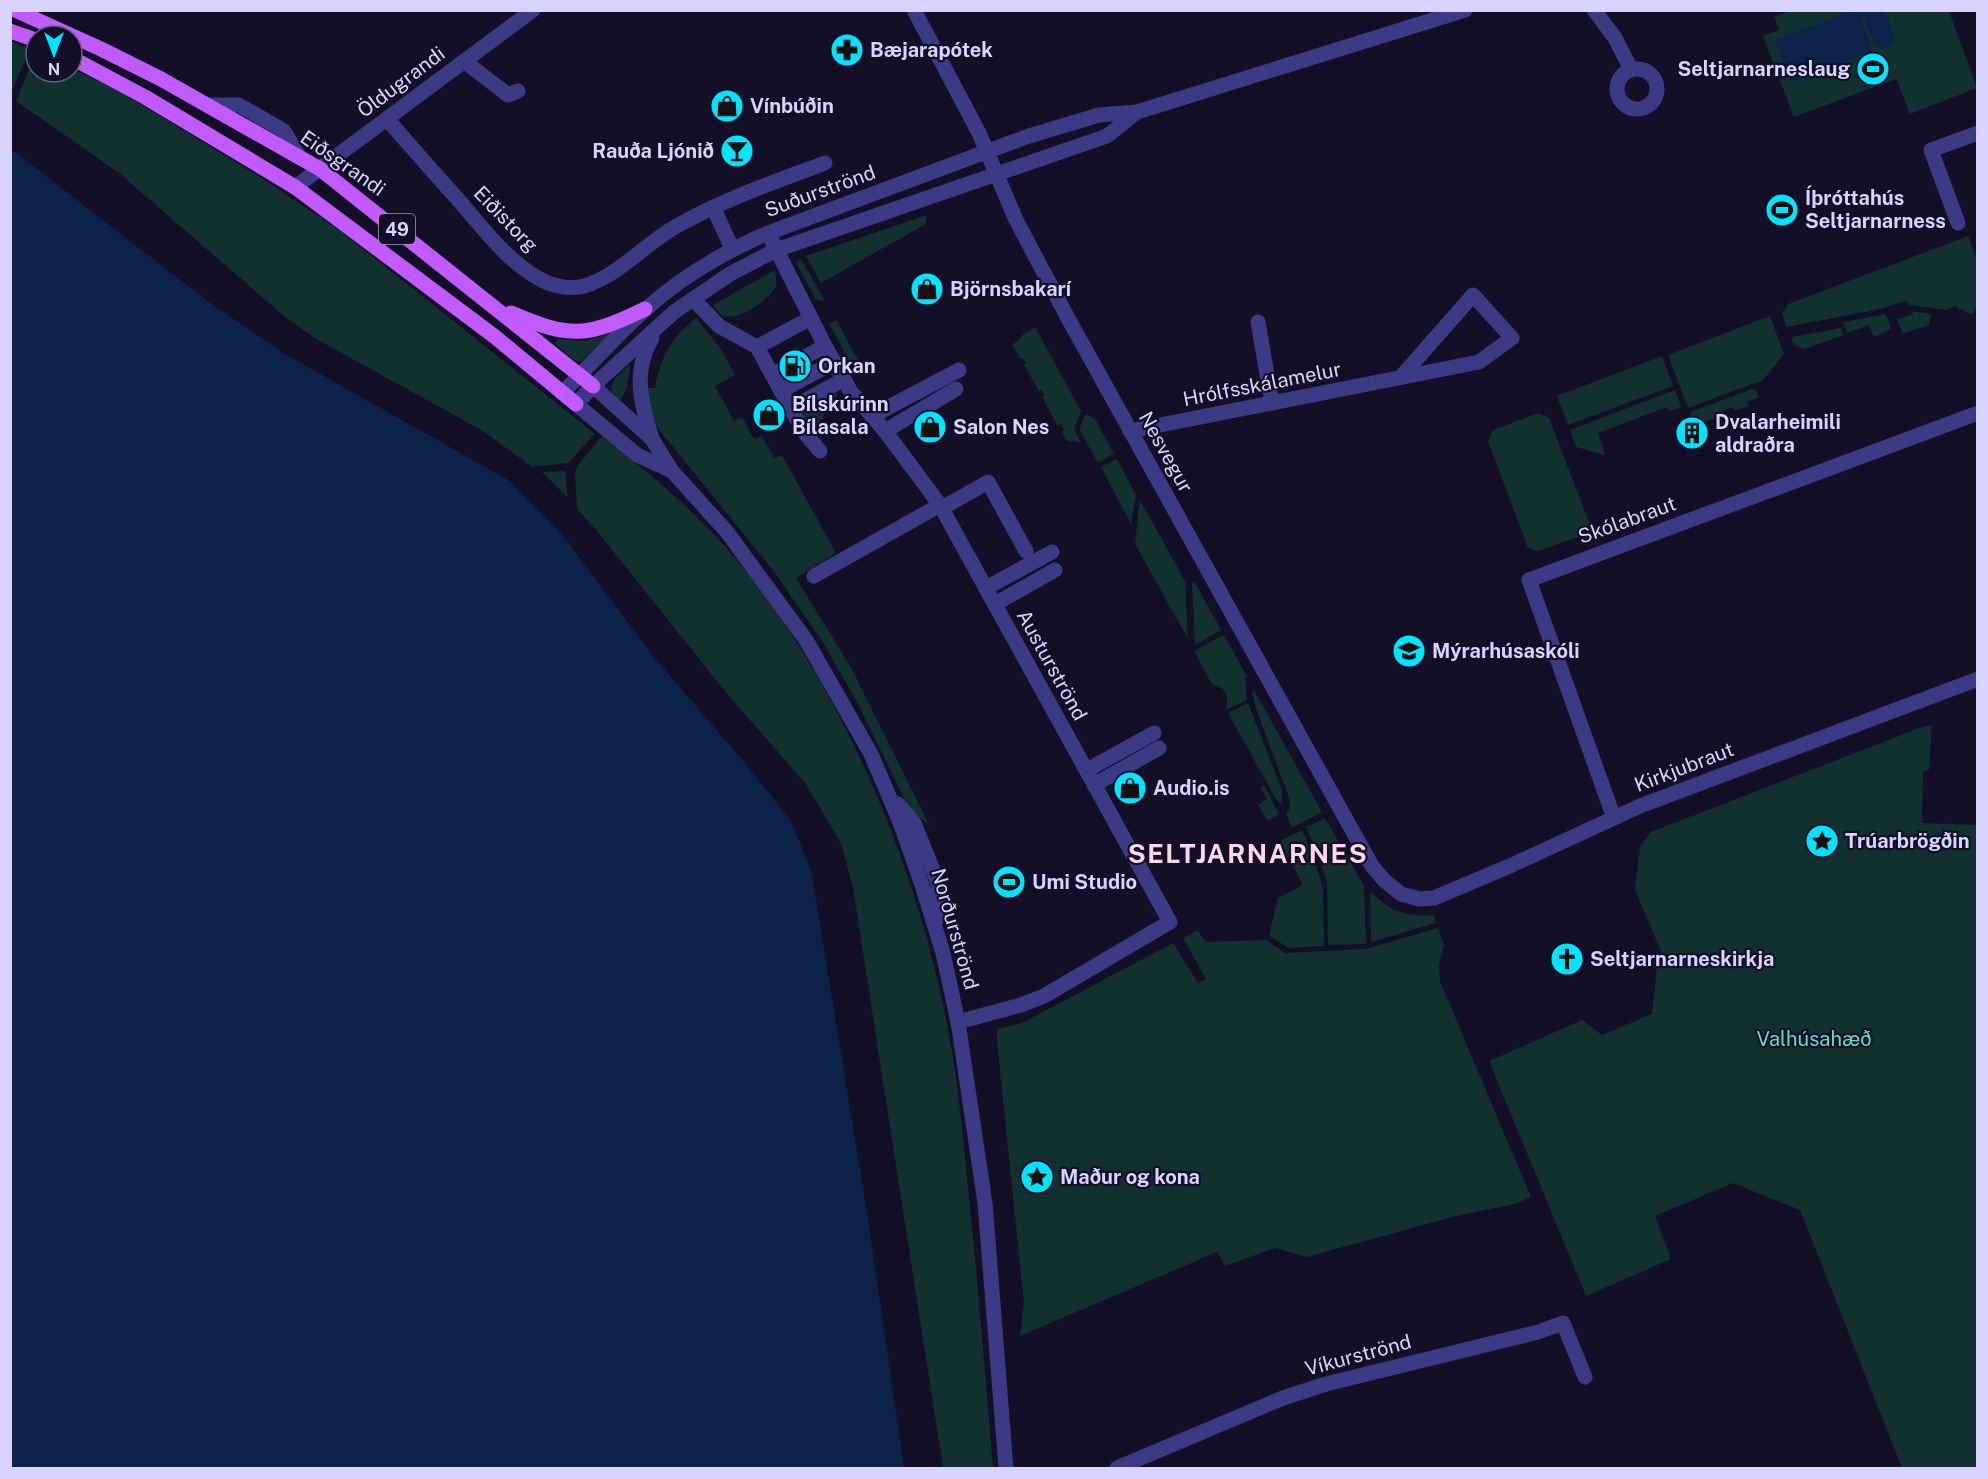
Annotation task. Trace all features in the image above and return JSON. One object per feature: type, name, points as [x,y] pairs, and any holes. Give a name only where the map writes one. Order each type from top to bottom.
[{"type":"main road","name":"Eiðsgrandi","points":[[15,10],[101,49],[209,105],[320,168],[593,386]]},
{"type":"main road","name":"49","points":[[84,64],[145,97],[295,187],[478,324],[576,404]]},
{"type":"main road","name":"49","points":[[494,305],[537,324],[557,330],[576,332],[594,330],[645,309]]},
{"type":"street","name":"Öldugrandi","points":[[295,187],[533,10]]},
{"type":"street","name":"Nesvegur","points":[[914,10],[979,133],[1020,227],[1130,431],[1372,866],[1394,889],[1408,897]]},
{"type":"street","name":"Suðurströnd","points":[[562,393],[645,309],[694,271],[732,248],[1029,136],[1099,114],[1137,112],[1465,10]]},
{"type":"street","points":[[1594,10],[1615,38],[1631,69]]},
{"type":"street","points":[[464,61],[508,95],[518,92]]},
{"type":"street","name":"Suðurströnd","points":[[576,404],[674,312],[730,274],[776,250],[1107,136],[1137,112]]},
{"type":"street","name":"Eiðistorg","points":[[387,119],[514,260],[550,284],[571,287],[594,282],[674,228],[713,207],[751,190],[825,164]]},
{"type":"street","points":[[1958,222],[1931,150],[1977,133]]},
{"type":"street","points":[[713,207],[732,248]]},
{"type":"street","name":"Austurströnd","points":[[768,233],[851,392],[885,431],[941,506],[1170,922],[1044,996],[1021,1005],[958,1022]]},
{"type":"street","name":"Hrólfsskálamelur","points":[[1130,431],[1479,362],[1512,338],[1473,295],[1401,377]]},
{"type":"street","points":[[693,299],[718,326],[757,347],[803,431],[820,451]]},
{"type":"street","points":[[757,347],[811,318]]},
{"type":"street","points":[[1258,322],[1272,403]]},
{"type":"street","points":[[652,439],[640,394],[639,369],[646,347],[657,329]]},
{"type":"street","points":[[772,375],[825,346]]},
{"type":"street","points":[[781,391],[834,362]]},
{"type":"street","points":[[872,416],[959,370]]},
{"type":"street","points":[[792,411],[844,379]]},
{"type":"street","name":"Norðurströnd","points":[[593,386],[652,439],[672,471],[727,532],[806,640],[871,754],[919,874],[936,928],[958,1022],[985,1203],[1006,1468]]},
{"type":"street","points":[[885,431],[956,389]]},
{"type":"street","name":"Norðurströnd","points":[[576,404],[637,455],[672,471]]},
{"type":"street","name":"Skólabraut","points":[[1614,818],[1529,580],[1977,413]]},
{"type":"street","points":[[814,576],[988,482],[1026,551]]},
{"type":"street","points":[[986,588],[1052,552]]},
{"type":"street","points":[[995,604],[1055,570]]},
{"type":"street","name":"Kirkjubraut","points":[[1408,897],[1434,898],[1651,802],[1977,679]]},
{"type":"street","points":[[1087,771],[1154,733]]},
{"type":"street","points":[[1094,784],[1159,748]]},
{"type":"street","name":"Víkurströnd","points":[[1117,1468],[1283,1398],[1326,1384],[1526,1335],[1563,1323],[1585,1377]]},
{"type":"green space","name":"Seltjarnarneslaug","points":[[1790,11],[1949,11],[1977,88],[1910,114],[1896,79],[1794,117],[1763,36],[1779,30],[1774,17]]},
{"type":"green space","points":[[11,41],[24,47],[24,64],[11,93]]},
{"type":"green space","points":[[84,75],[113,88],[260,177],[342,232],[595,434],[568,463],[532,467],[483,431],[318,340],[285,317],[119,173],[16,101],[24,82],[24,84],[84,84]]},
{"type":"green space","points":[[927,215],[926,224],[821,283],[806,256]]},
{"type":"green space","points":[[1968,236],[1977,259],[1977,305],[1973,315],[1955,306],[1946,310],[1909,305],[1907,300],[1885,308],[1787,327],[1782,314],[1788,304]]},
{"type":"green space","points":[[801,259],[825,301],[816,300],[796,262]]},
{"type":"green space","points":[[775,270],[776,283],[773,291],[754,308],[729,317],[723,316],[713,305]]},
{"type":"green space","points":[[1912,311],[1931,314],[1929,325],[1903,334],[1897,319],[1913,314]]},
{"type":"green space","points":[[1886,314],[1891,329],[1874,337],[1869,325],[1847,333],[1843,322]]},
{"type":"green space","points":[[1770,316],[1784,354],[1763,380],[1688,408],[1668,355]]},
{"type":"green space","points":[[696,318],[719,346],[735,375],[715,386],[734,421],[742,417],[754,439],[762,436],[774,458],[782,455],[836,553],[796,578],[853,671],[929,825],[907,804],[855,698],[822,641],[773,570],[656,426],[646,388],[655,388],[668,349],[679,334]]},
{"type":"green space","points":[[836,320],[858,360],[851,364],[829,324]]},
{"type":"green space","points":[[1035,327],[1081,411],[1074,429],[1081,443],[1066,440],[1061,424],[1058,426],[1042,397],[1045,395],[1041,390],[1039,391],[1024,365],[1026,363],[1012,345]]},
{"type":"green space","points":[[1841,328],[1844,335],[1805,349],[1793,345],[1791,337]]},
{"type":"green space","points":[[611,333],[581,361],[577,362],[555,344],[557,339],[586,341]]},
{"type":"green space","points":[[1662,356],[1673,386],[1568,425],[1557,396]]},
{"type":"green space","points":[[630,364],[629,379],[620,401],[611,391],[611,387]]},
{"type":"green space","points":[[1755,388],[1759,397],[1747,402],[1749,406],[1734,411],[1733,407],[1722,411],[1724,415],[1694,426],[1690,412]]},
{"type":"green space","points":[[1675,390],[1681,407],[1669,412],[1667,407],[1598,433],[1605,455],[1576,447],[1570,430]]},
{"type":"green space","points":[[834,391],[838,394],[818,424],[814,427],[807,424],[801,410]]},
{"type":"green space","points":[[1539,413],[1549,418],[1590,525],[1586,534],[1538,551],[1528,548],[1488,441],[1493,430]]},
{"type":"green space","points":[[1086,414],[1095,419],[1114,454],[1098,463],[1080,431]]},
{"type":"green space","points":[[602,436],[656,480],[706,526],[737,560],[773,607],[837,712],[865,768],[889,826],[928,943],[951,1047],[972,1223],[993,1468],[943,1468],[853,888],[841,843],[806,784],[728,695],[577,509],[575,472]]},
{"type":"green space","points":[[1117,459],[1136,495],[1131,524],[1101,467]]},
{"type":"green space","points":[[565,471],[568,498],[542,472]]},
{"type":"green space","points":[[1140,500],[1185,581],[1188,639],[1135,544]]},
{"type":"green space","points":[[1194,581],[1221,630],[1195,645],[1192,583]]},
{"type":"green space","points":[[1224,635],[1247,677],[1245,678],[1247,700],[1226,710],[1226,692],[1211,683],[1194,651]]},
{"type":"green space","points":[[1254,690],[1322,812],[1292,828],[1286,814],[1290,808],[1289,798],[1256,708],[1252,693]]},
{"type":"green space","points":[[1248,703],[1282,790],[1280,803],[1228,713]]},
{"type":"green space","name":"Valhúsahæð","points":[[1932,725],[1929,770],[1923,772],[1922,823],[1977,825],[1977,1468],[1902,1468],[1800,1210],[1733,1183],[1655,1216],[1671,1259],[1586,1296],[1489,1061],[1582,1020],[1602,1035],[1652,1014],[1657,967],[1666,963],[1635,890],[1640,846],[1651,832]]},
{"type":"green space","points":[[1264,785],[1278,812],[1278,815],[1267,821],[1258,805],[1267,799],[1260,788]]},
{"type":"green space","points":[[1325,818],[1364,886],[1366,944],[1328,945],[1327,881],[1306,827]]},
{"type":"green space","points":[[1302,830],[1323,887],[1324,946],[1288,948],[1269,935],[1278,898],[1303,885],[1280,841]]},
{"type":"green space","points":[[1370,891],[1391,908],[1407,914],[1434,915],[1436,923],[1371,942]]},
{"type":"green space","points":[[1438,928],[1444,945],[1439,965],[1440,981],[1531,1197],[1515,1204],[1456,1216],[1307,1257],[1275,1248],[1225,1266],[1217,1252],[1020,1336],[1024,1304],[997,1029],[1022,1023],[1173,943],[1198,983],[1206,979],[1183,938],[1198,930],[1203,939],[1208,942],[1266,940],[1285,953],[1366,949]]},
{"type":"water","points":[[1852,11],[1878,11],[1887,15],[1894,38],[1892,45],[1881,49],[1874,45],[1865,18],[1861,20],[1873,51],[1791,82],[1775,40]]},
{"type":"water","points":[[10,148],[209,302],[285,354],[510,481],[557,528],[659,663],[751,770],[791,821],[811,870],[867,1212],[904,1468],[11,1468]]},
{"type":"place","name":"Bæjarapótek","points":[[847,50]]},
{"type":"place","name":"Seltjarnarneslaug","points":[[1873,69]]},
{"type":"place","name":"Vínbúðin","points":[[727,106]]},
{"type":"place","name":"Rauða Ljónið","points":[[737,151]]},
{"type":"place","name":"Íþróttahús Seltjarnarness","points":[[1782,210]]},
{"type":"place","name":"Björnsbakarí","points":[[927,289]]},
{"type":"place","name":"Orkan","points":[[795,366]]},
{"type":"place","name":"Bílskúrinn Bílasala","points":[[769,415]]},
{"type":"place","name":"Salon Nes","points":[[930,427]]},
{"type":"place","name":"Dvalarheimili aldraðra","points":[[1692,433]]},
{"type":"place","name":"Mýrarhúsaskóli","points":[[1409,651]]},
{"type":"place","name":"Audio.is","points":[[1130,788]]},
{"type":"place","name":"Trúarbrögðin","points":[[1822,841]]},
{"type":"place","name":"Umi Studio","points":[[1009,882]]},
{"type":"place","name":"Seltjarnarneskirkja","points":[[1567,959]]},
{"type":"place","name":"Maður og kona","points":[[1037,1177]]},
{"type":"district","name":"SELTJARNARNES","points":[[1248,853]]}]
